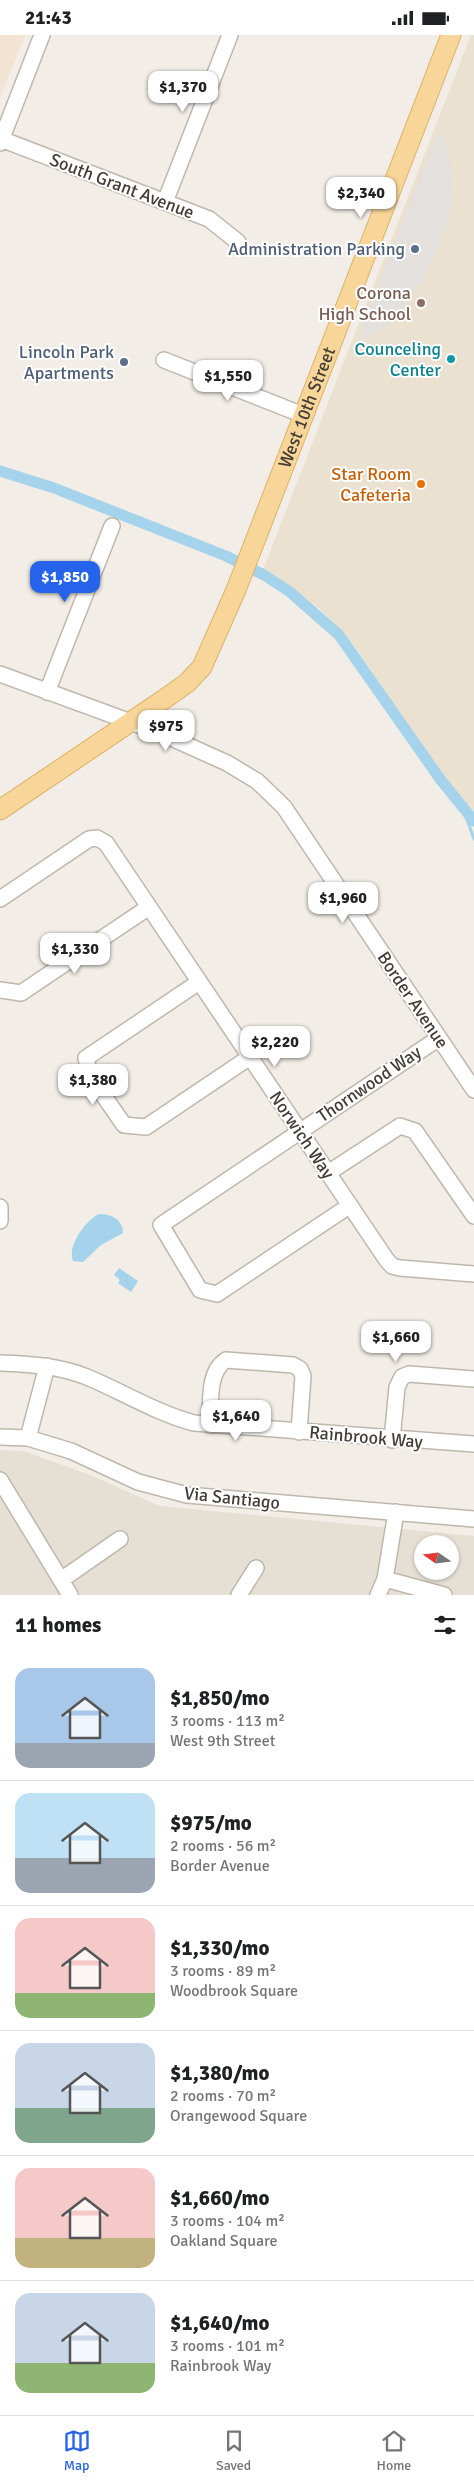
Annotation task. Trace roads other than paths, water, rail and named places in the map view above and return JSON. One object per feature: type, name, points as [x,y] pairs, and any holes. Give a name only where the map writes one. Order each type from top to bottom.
[{"type":"main road","name":"West 10th Street","points":[[0,810],[187,683],[202,667],[215,643],[451,35]]},
{"type":"street","points":[[1,141],[42,35]]},
{"type":"street","points":[[165,202],[230,35]]},
{"type":"street","name":"South Grant Avenue","points":[[1,141],[209,219],[238,242]]},
{"type":"street","points":[[164,360],[303,415]]},
{"type":"street","points":[[47,692],[112,526]]},
{"type":"street","name":"Border Avenue","points":[[0,674],[131,722],[227,763],[257,781],[284,807],[474,1091]]},
{"type":"street","name":"Norwich Way","points":[[0,899],[89,839],[97,838],[106,843],[349,1206],[392,1266],[474,1274]]},
{"type":"street","points":[[0,990],[21,993],[149,907]]},
{"type":"street","points":[[199,982],[86,1058],[90,1076],[124,1125],[146,1127],[250,1057]]},
{"type":"street","name":"Thornwood Way","points":[[349,1206],[217,1294],[200,1290],[161,1225],[439,1038]]},
{"type":"street","points":[[328,1173],[400,1126],[415,1131],[474,1216]]},
{"type":"street","points":[[0,1207],[0,1221]]},
{"type":"street","points":[[210,1425],[214,1373],[218,1365],[226,1360],[293,1365],[300,1369],[303,1376],[299,1432]]},
{"type":"street","name":"Rainbrook Way","points":[[0,1363],[47,1366],[86,1376],[179,1419],[210,1425],[392,1440],[474,1444]]},
{"type":"street","points":[[28,1438],[47,1366]]},
{"type":"street","points":[[392,1440],[397,1387],[402,1377],[409,1374],[474,1379]]},
{"type":"street","name":"Via Santiago","points":[[0,1437],[28,1438],[71,1451],[138,1482],[187,1495],[474,1519]]},
{"type":"street","points":[[0,1480],[70,1595]]},
{"type":"street","points":[[378,1595],[385,1579],[396,1513]]},
{"type":"street","points":[[61,1581],[120,1539]]},
{"type":"street","points":[[238,1595],[256,1568]]},
{"type":"street","points":[[385,1579],[444,1595]]},
{"type":"water","points":[[99,1214],[108,1215],[119,1221],[123,1233],[101,1245],[83,1262],[73,1261],[73,1248],[78,1235],[88,1222]]},
{"type":"water","points":[[119,1268],[138,1281],[131,1292],[118,1283],[120,1280],[114,1275]]},
{"type":"waterway","points":[[0,471],[54,488],[226,556],[264,575],[290,592],[339,635],[440,779],[474,821]]},
{"type":"waterway","points":[[462,806],[474,839]]},
{"type":"place","name":"Administration Parking","points":[[415,249]]},
{"type":"place","name":"Corona High School","points":[[421,303]]},
{"type":"place","name":"Counceling Center","points":[[451,359]]},
{"type":"place","name":"Lincoln Park Apartments","points":[[124,362]]},
{"type":"place","name":"Star Room Cafeteria","points":[[421,484]]}]
